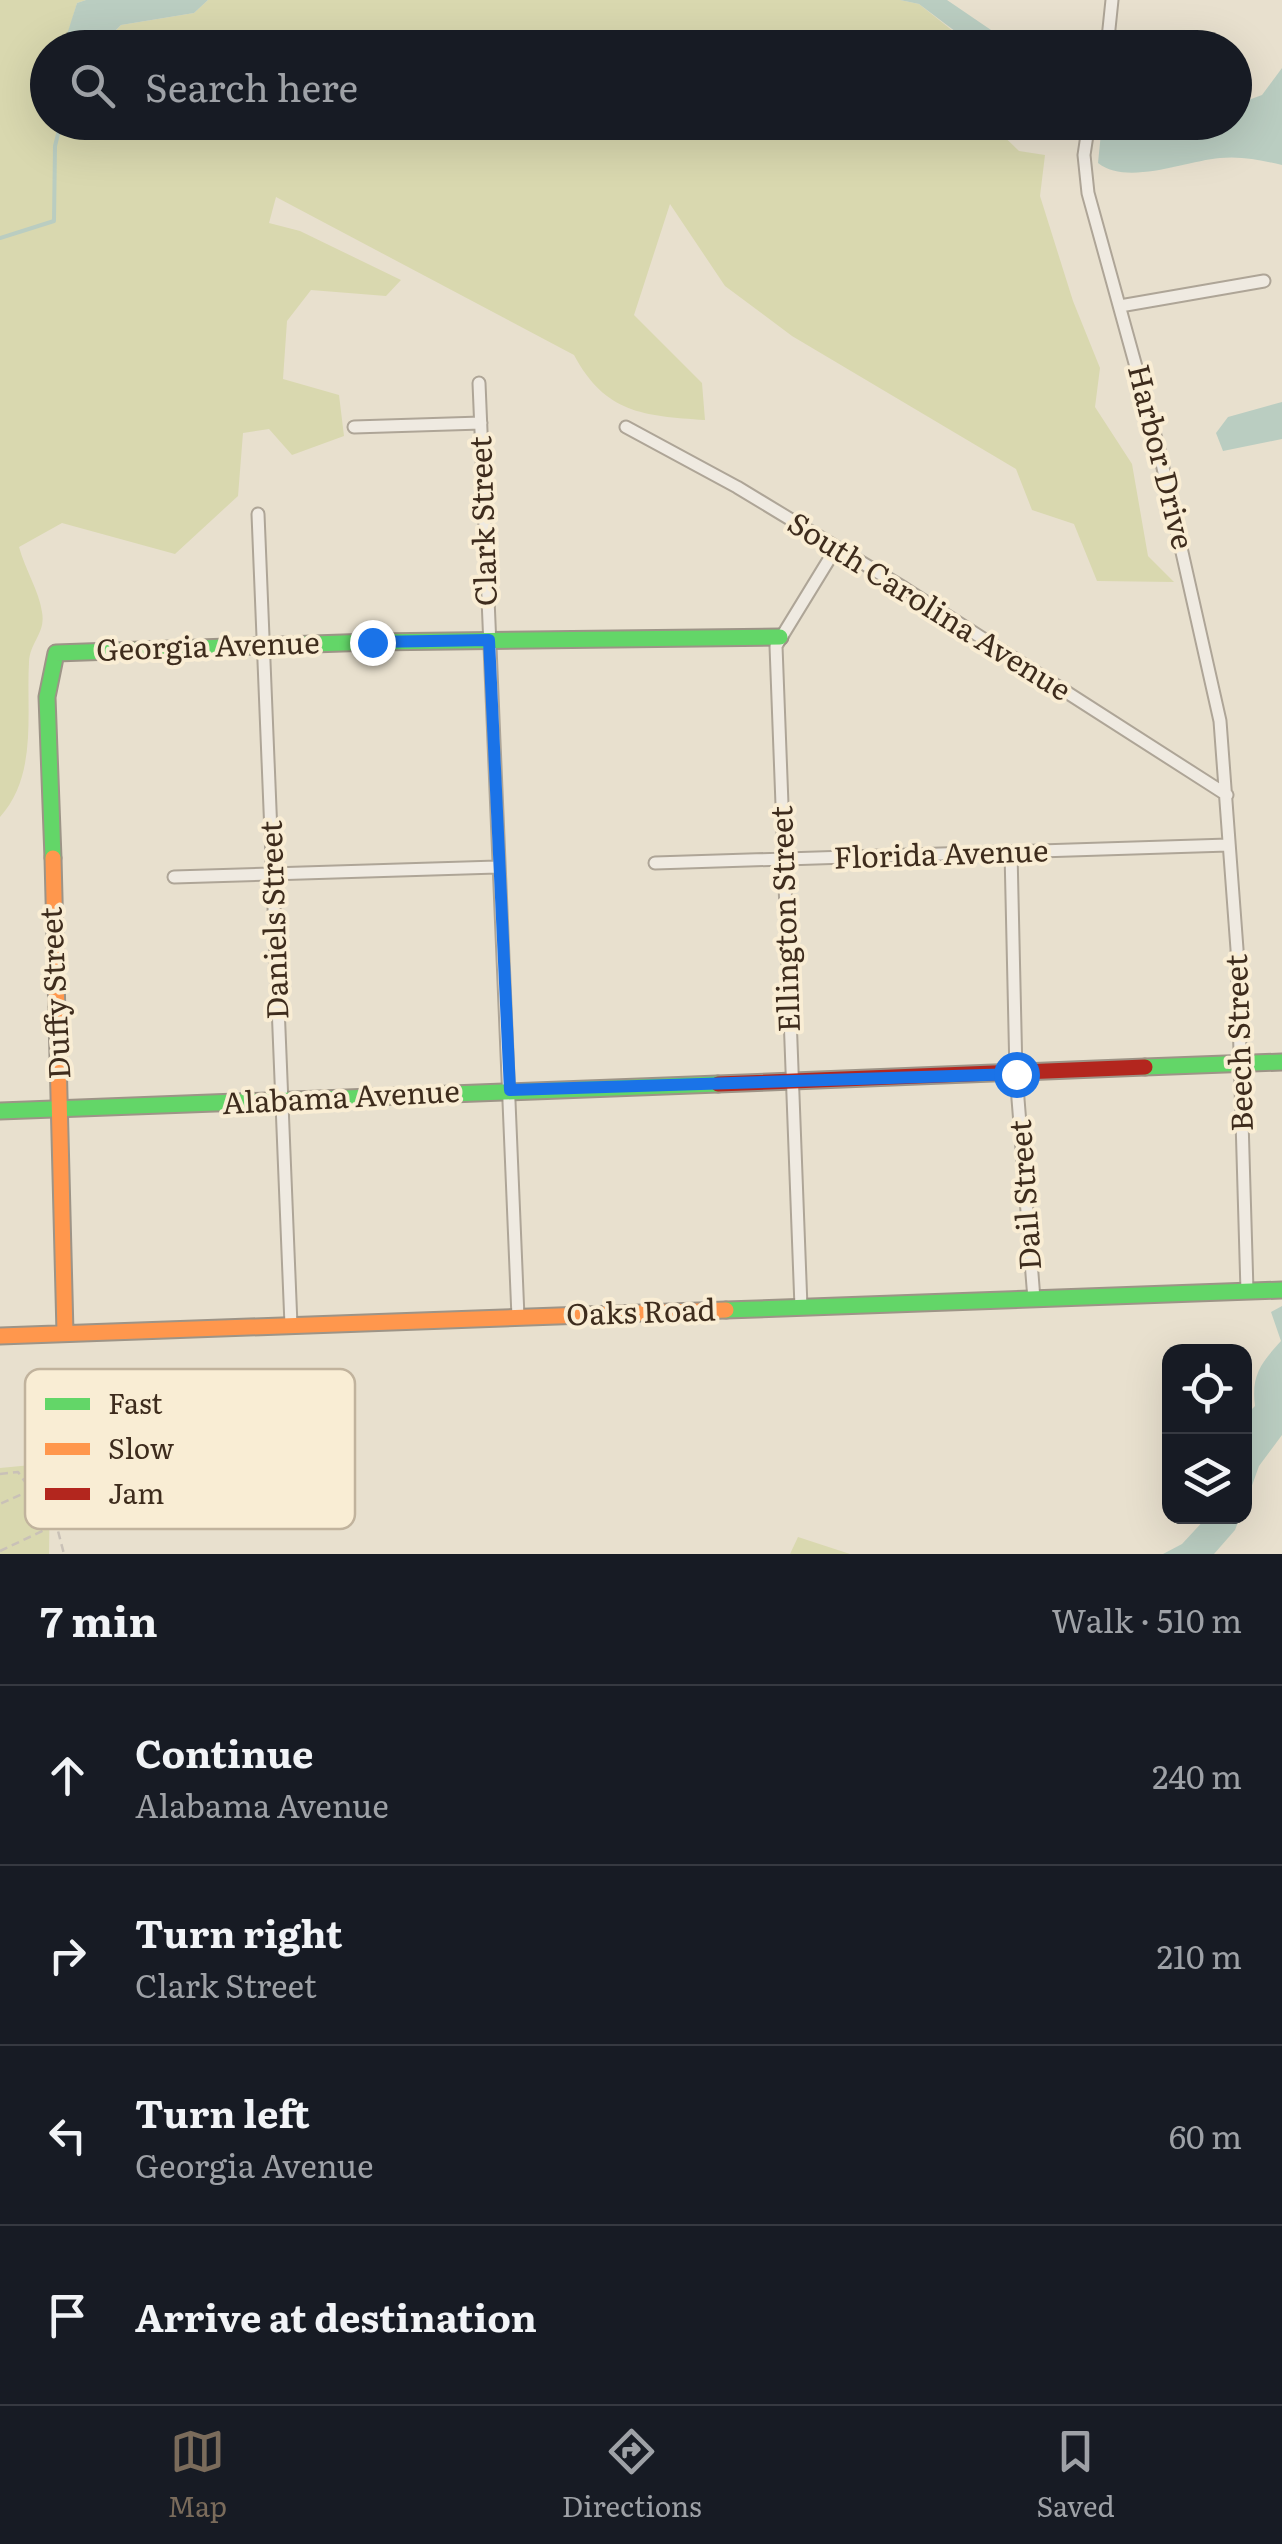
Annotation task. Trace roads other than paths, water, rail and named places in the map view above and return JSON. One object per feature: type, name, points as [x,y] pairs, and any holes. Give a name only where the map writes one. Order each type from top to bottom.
[{"type":"street","points":[[1109,30],[1112,0]]},
{"type":"street","name":"Harbor Drive","points":[[1087,140],[1084,155],[1088,192],[1210,666],[1227,795]]},
{"type":"street","points":[[1120,306],[1264,281]]},
{"type":"street","name":"Clark Street","points":[[479,383],[518,1317]]},
{"type":"street","points":[[354,426],[480,423]]},
{"type":"street","name":"South Carolina Avenue","points":[[626,426],[836,548],[1227,795]]},
{"type":"street","name":"Daniels Street","points":[[258,514],[291,1325]]},
{"type":"street","name":"Ellington Street","points":[[802,1307],[776,646],[836,548]]},
{"type":"street","name":"Georgia Avenue","points":[[56,653],[489,640],[780,637]]},
{"type":"street","name":"Duffy Street","points":[[56,653],[52,661],[49,720],[51,906],[64,1333]]},
{"type":"street","name":"Beech Street","points":[[1227,795],[1241,1064],[1247,1291]]},
{"type":"street","name":"Florida Avenue","points":[[654,863],[1228,845]]},
{"type":"street","name":"Dail Street","points":[[1011,852],[1016,1074],[1034,1299]]},
{"type":"street","points":[[174,877],[498,867]]},
{"type":"street","name":"Alabama Avenue","points":[[0,1111],[1282,1062]]},
{"type":"street","name":"Oaks Road","points":[[0,1336],[1282,1290]]},
{"type":"waterway","points":[[0,238],[54,221],[56,140]]}]
